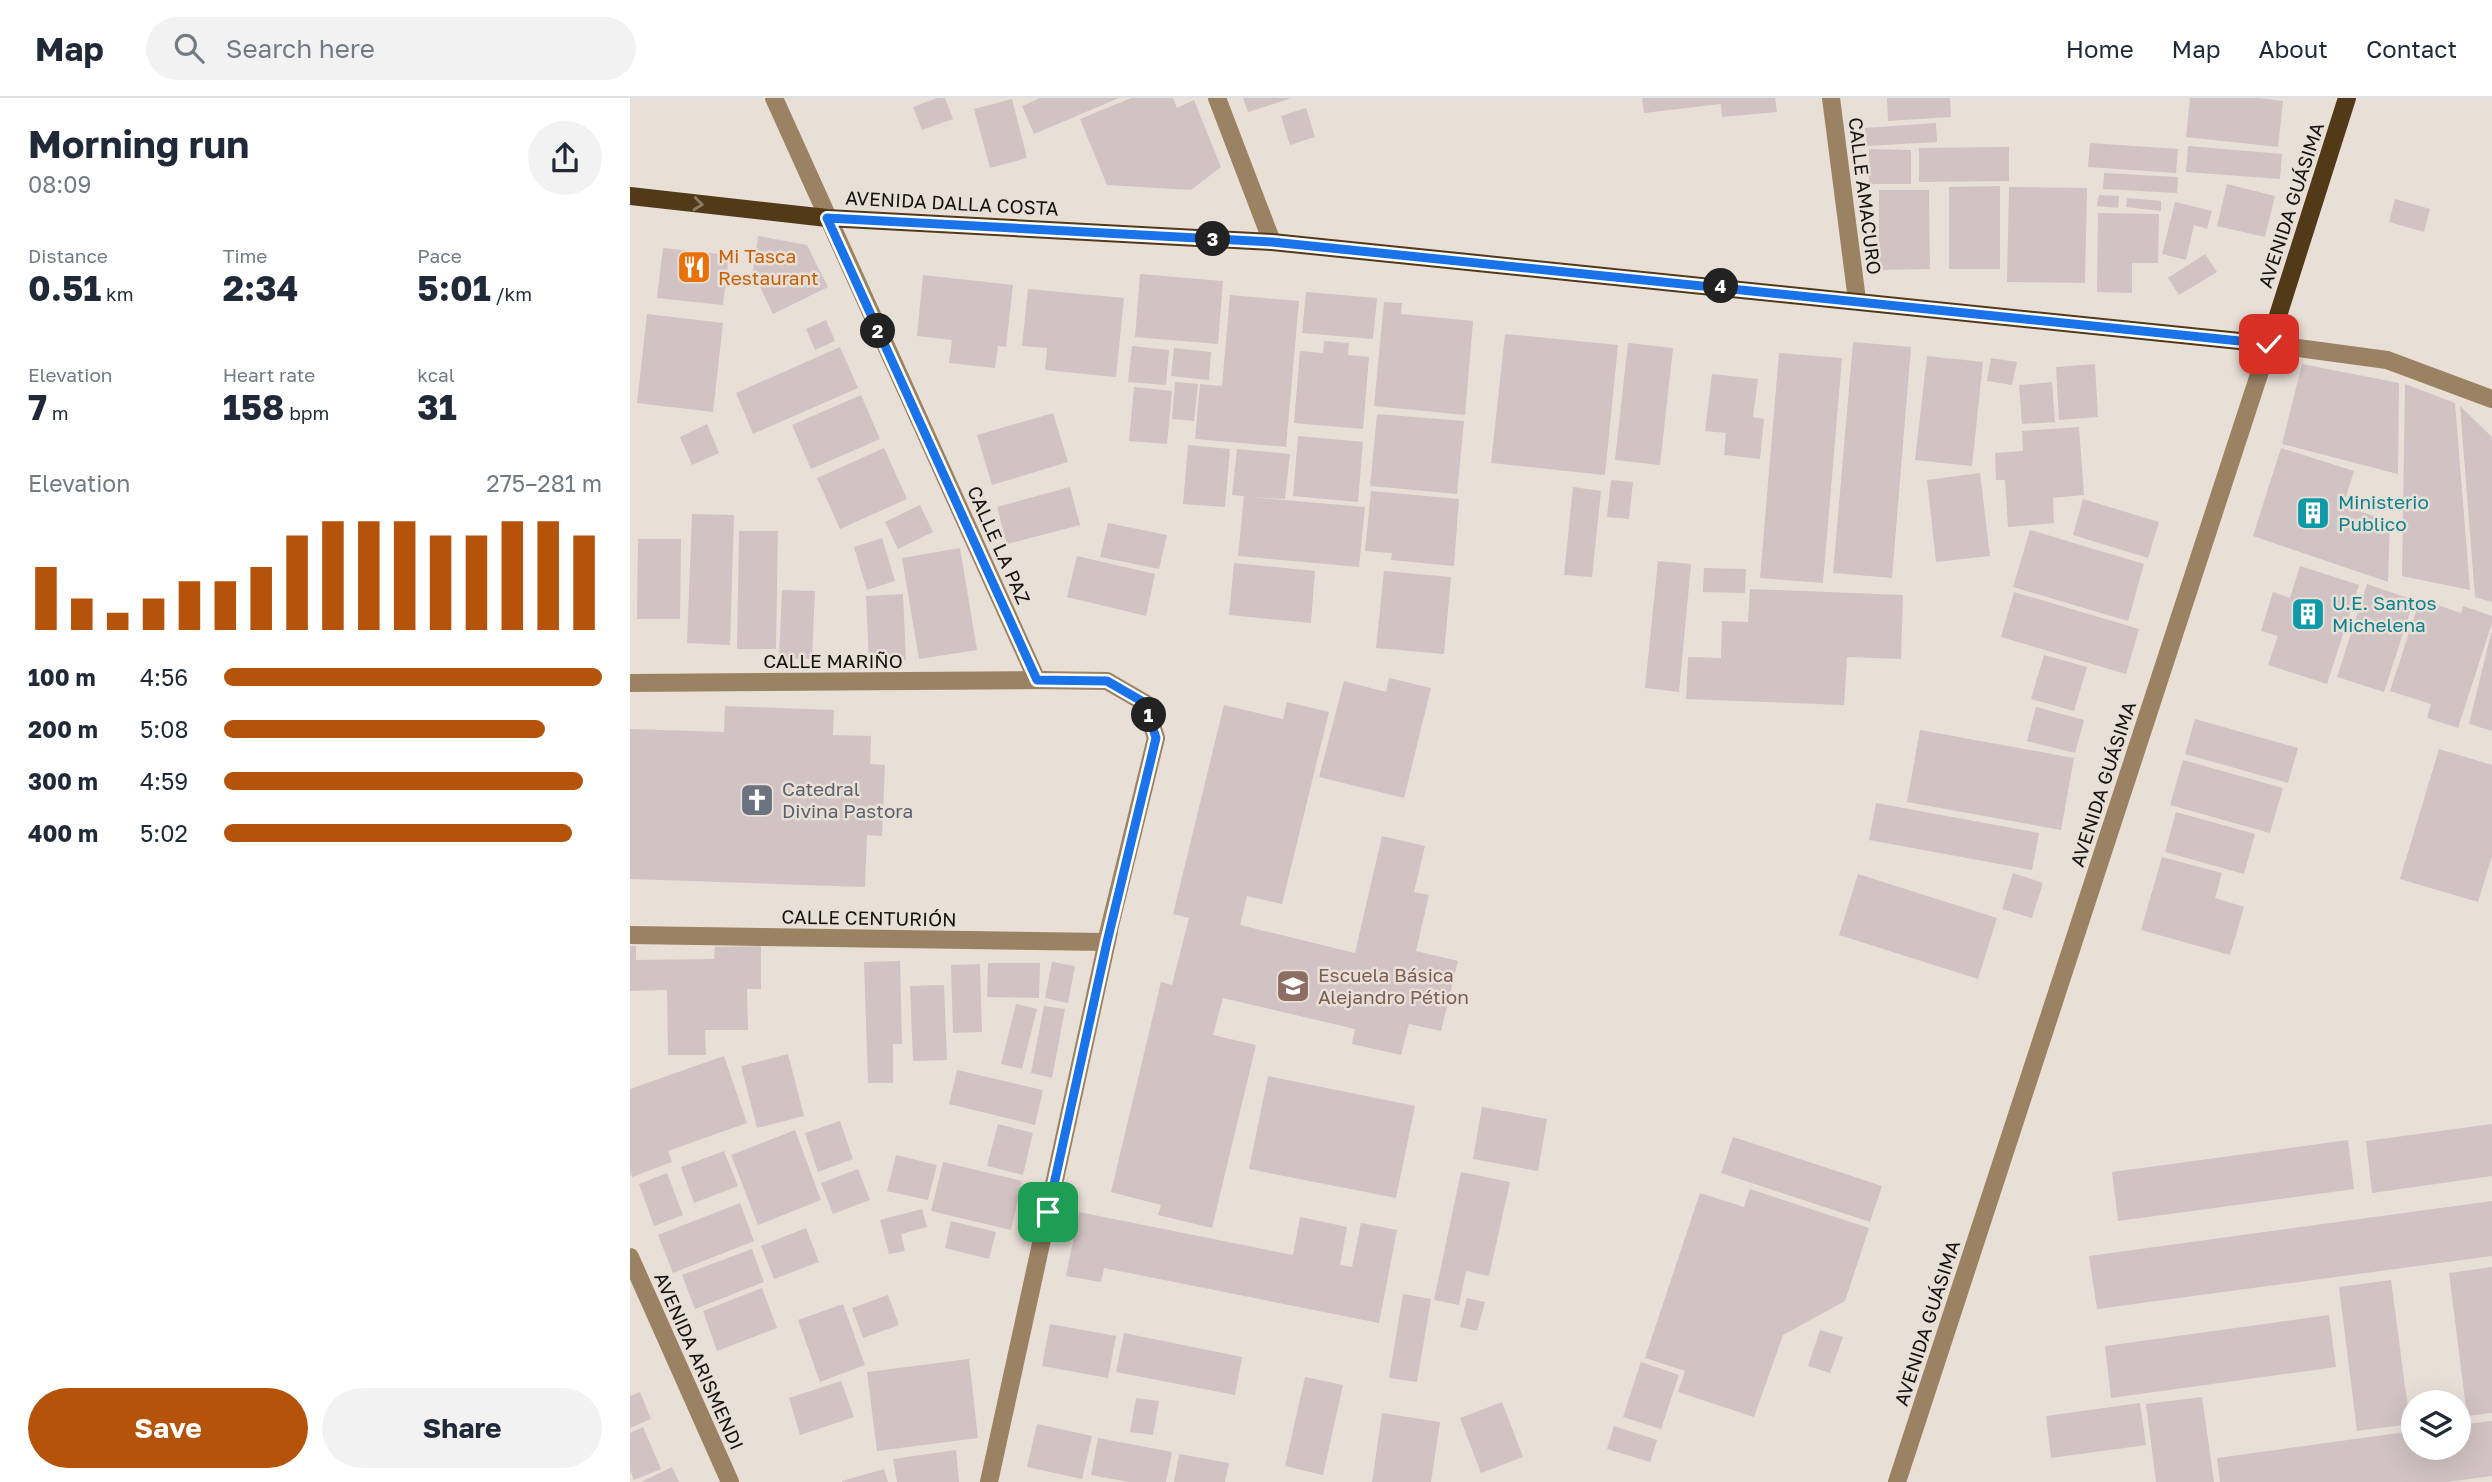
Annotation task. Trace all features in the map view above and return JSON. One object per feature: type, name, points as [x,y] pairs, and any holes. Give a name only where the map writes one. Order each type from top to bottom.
[{"type":"main road","name":"AVENIDA GUÁSIMA","points":[[2269,344],[2347,98]]},
{"type":"main road","name":"AVENIDA DALLA COSTA","points":[[630,196],[827,218],[1272,242],[2269,344]]},
{"type":"street","name":"CALLE LA PAZ","points":[[774,98],[1037,680]]},
{"type":"street","points":[[1217,98],[1272,242]]},
{"type":"street","name":"CALLE AMACURO","points":[[1831,98],[1857,300]]},
{"type":"street","points":[[2269,344],[2387,360],[2491,399]]},
{"type":"street","name":"AVENIDA GUÁSIMA","points":[[1897,1482],[2269,344]]},
{"type":"street","points":[[989,1482],[1107,942],[1156,738],[1145,703],[1107,681],[1037,680]]},
{"type":"street","name":"CALLE MARIÑO","points":[[630,683],[1037,680]]},
{"type":"street","name":"CALLE CENTURIÓN","points":[[630,935],[1107,942]]},
{"type":"street","name":"AVENIDA ARISMENDI","points":[[630,1257],[730,1482]]},
{"type":"building","points":[[937,98],[945,98],[953,119],[922,130],[913,107]]},
{"type":"building","points":[[1040,98],[1119,98],[1034,134],[1022,106]]},
{"type":"building","points":[[1131,98],[1173,98],[1177,108],[1194,100],[1221,167],[1191,190],[1107,185],[1080,119]]},
{"type":"building","points":[[1243,98],[1289,98],[1289,99],[1248,112]]},
{"type":"building","points":[[1642,98],[1775,98],[1777,112],[1722,117],[1721,104],[1644,113]]},
{"type":"building","points":[[1887,98],[1950,98],[1951,117],[1888,121]]},
{"type":"building","points":[[2190,98],[2259,98],[2283,101],[2278,147],[2186,137]]},
{"type":"building","points":[[1012,99],[1027,158],[990,168],[974,109]]},
{"type":"building","points":[[1306,108],[1315,137],[1290,145],[1281,116]]},
{"type":"building","points":[[1936,123],[1937,142],[1867,146],[1865,128]]},
{"type":"building","points":[[2090,143],[2178,149],[2176,173],[2088,167]]},
{"type":"building","points":[[2188,146],[2282,154],[2280,179],[2186,172]]},
{"type":"building","points":[[2009,147],[2009,181],[1919,182],[1919,148]]},
{"type":"building","points":[[1869,149],[1911,150],[1911,184],[1869,184]]},
{"type":"building","points":[[2104,173],[2178,177],[2177,193],[2103,189]]},
{"type":"building","points":[[2227,184],[2275,196],[2265,237],[2217,226]]},
{"type":"building","points":[[2000,186],[2000,269],[1949,269],[1949,187]]},
{"type":"building","points":[[2009,187],[2087,188],[2085,283],[2007,282]]},
{"type":"building","points":[[1879,190],[1929,190],[1930,269],[1879,270]]},
{"type":"building","points":[[2099,195],[2119,196],[2118,208],[2097,206]]},
{"type":"building","points":[[2127,198],[2161,201],[2161,211],[2126,207]]},
{"type":"building","points":[[2395,199],[2430,209],[2424,232],[2389,222]]},
{"type":"building","points":[[2175,202],[2212,211],[2207,229],[2194,225],[2186,260],[2162,254]]},
{"type":"building","points":[[2098,213],[2159,214],[2158,263],[2132,263],[2132,293],[2097,292]]},
{"type":"building","points":[[758,236],[807,245],[828,287],[773,314],[753,272]]},
{"type":"building","points":[[663,248],[729,255],[723,305],[657,298]]},
{"type":"building","points":[[2205,254],[2217,272],[2179,295],[2168,278]]},
{"type":"building","points":[[1140,274],[1223,281],[1218,344],[1135,337]]},
{"type":"building","points":[[923,275],[1013,285],[1006,347],[998,346],[995,368],[949,363],[952,340],[917,336]]},
{"type":"building","points":[[1028,289],[1124,298],[1116,377],[1045,370],[1047,348],[1022,346]]},
{"type":"building","points":[[1306,292],[1377,298],[1373,339],[1302,333]]},
{"type":"building","points":[[1230,295],[1299,301],[1286,447],[1195,439],[1200,384],[1222,386]]},
{"type":"building","points":[[1384,302],[1402,303],[1401,314],[1473,321],[1465,415],[1374,406]]},
{"type":"building","points":[[647,314],[723,323],[713,412],[637,403]]},
{"type":"building","points":[[826,320],[835,341],[815,350],[806,329]]},
{"type":"building","points":[[1505,334],[1618,345],[1605,475],[1491,463]]},
{"type":"building","points":[[1324,341],[1349,343],[1348,355],[1369,357],[1363,429],[1294,423],[1300,351],[1323,353]]},
{"type":"building","points":[[1853,342],[1911,347],[1892,578],[1833,573]]},
{"type":"building","points":[[1628,343],[1673,348],[1660,465],[1615,460]]},
{"type":"building","points":[[1132,346],[1169,350],[1166,385],[1128,382]]},
{"type":"building","points":[[840,347],[858,388],[753,434],[736,393]]},
{"type":"building","points":[[1174,348],[1211,352],[1209,380],[1171,376]]},
{"type":"building","points":[[1779,353],[1842,358],[1823,583],[1760,578]]},
{"type":"building","points":[[1927,356],[1983,362],[1972,466],[1915,460]]},
{"type":"building","points":[[1991,358],[2017,362],[2012,385],[1987,381]]},
{"type":"building","points":[[2095,364],[2098,417],[2059,420],[2056,367]]},
{"type":"building","points":[[2302,364],[2399,383],[2398,474],[2282,444]]},
{"type":"building","points":[[1712,374],[1758,379],[1753,417],[1764,419],[1760,459],[1724,455],[1726,433],[1705,431]]},
{"type":"building","points":[[1175,382],[1198,384],[1194,421],[1172,419]]},
{"type":"building","points":[[2052,382],[2055,422],[2022,424],[2019,385]]},
{"type":"building","points":[[2405,384],[2455,403],[2470,590],[2402,576]]},
{"type":"building","points":[[1134,387],[1172,391],[1167,444],[1129,441]]},
{"type":"building","points":[[861,395],[880,439],[811,469],[792,425]]},
{"type":"building","points":[[2460,406],[2492,437],[2492,602],[2475,597]]},
{"type":"building","points":[[1053,413],[1068,462],[992,485],[977,435]]},
{"type":"building","points":[[1377,414],[1464,421],[1457,494],[1370,486]]},
{"type":"building","points":[[707,424],[719,453],[692,465],[680,437]]},
{"type":"building","points":[[2079,427],[2084,495],[2053,498],[2054,523],[2008,527],[2005,480],[1996,480],[1995,453],[2023,451],[2022,431]]},
{"type":"building","points":[[1298,436],[1363,442],[1358,502],[1293,496]]},
{"type":"building","points":[[1188,445],[1230,449],[1225,507],[1183,504]]},
{"type":"building","points":[[884,448],[907,499],[840,529],[817,478]]},
{"type":"building","name":"Ministerio Publico","points":[[2281,448],[2354,471],[2343,506],[2390,521],[2388,582],[2253,536]]},
{"type":"building","points":[[1237,449],[1290,454],[1285,499],[1250,497],[1365,507],[1359,567],[1238,556],[1244,496],[1232,495]]},
{"type":"building","points":[[1980,473],[1990,556],[1936,562],[1927,480]]},
{"type":"building","points":[[1611,480],[1633,482],[1629,519],[1607,517]]},
{"type":"building","points":[[1070,487],[1080,525],[1007,544],[997,507]]},
{"type":"building","points":[[1573,487],[1601,491],[1592,577],[1564,575]]},
{"type":"building","points":[[1371,491],[1459,499],[1454,566],[1391,560],[1392,553],[1365,551]]},
{"type":"building","points":[[2083,499],[2159,522],[2148,558],[2073,535]]},
{"type":"building","points":[[920,505],[933,532],[898,549],[885,522]]},
{"type":"building","points":[[692,514],[734,515],[730,645],[687,643]]},
{"type":"building","points":[[1108,523],[1167,535],[1159,569],[1100,557]]},
{"type":"building","points":[[2030,530],[2144,564],[2128,621],[2013,587]]},
{"type":"building","points":[[739,531],[778,531],[776,649],[737,649]]},
{"type":"building","points":[[882,538],[895,581],[867,590],[854,547]]},
{"type":"building","points":[[638,539],[681,539],[680,619],[637,619]]},
{"type":"building","points":[[960,548],[977,650],[919,659],[902,558]]},
{"type":"building","points":[[1077,556],[1155,574],[1146,616],[1067,597]]},
{"type":"building","points":[[1658,561],[1691,564],[1679,692],[1645,688]]},
{"type":"building","points":[[1234,563],[1315,571],[1311,623],[1229,615]]},
{"type":"building","name":"U.E. Santos Michelena","points":[[2300,566],[2359,585],[2327,684],[2268,665],[2278,636],[2261,631],[2273,592],[2290,598]]},
{"type":"building","points":[[1704,568],[1746,569],[1745,593],[1703,592]]},
{"type":"building","points":[[1384,571],[1451,577],[1444,654],[1376,648]]},
{"type":"building","points":[[2367,584],[2414,600],[2384,692],[2337,677]]},
{"type":"building","points":[[1750,589],[1903,595],[1901,659],[1847,657],[1844,705],[1686,699],[1688,657],[1721,658],[1722,621],[1748,622]]},
{"type":"building","points":[[782,590],[815,591],[812,659],[779,658]]},
{"type":"building","points":[[2014,592],[2139,629],[2126,674],[2001,637]]},
{"type":"building","points":[[903,594],[906,660],[869,662],[866,596]]},
{"type":"building","points":[[2420,599],[2461,613],[2463,606],[2492,616],[2458,728],[2427,718],[2431,704],[2390,691]]},
{"type":"building","points":[[2492,633],[2492,731],[2469,724]]},
{"type":"building","points":[[2044,655],[2087,667],[2074,711],[2031,699]]},
{"type":"building","points":[[1389,678],[1431,688],[1404,798],[1319,777],[1344,681],[1386,692]]},
{"type":"building","points":[[1287,702],[1329,712],[1282,904],[1247,896],[1240,925],[1355,953],[1382,836],[1425,846],[1414,892],[1429,895],[1416,951],[1458,961],[1441,1031],[1409,1024],[1401,1055],[1352,1044],[1355,1029],[1223,998],[1213,1035],[1256,1045],[1212,1228],[1158,1215],[1161,1205],[1111,1192],[1161,982],[1172,985],[1189,918],[1173,914],[1224,705],[1283,719]]},
{"type":"building","name":"Catedral Divina Pastora","points":[[725,706],[834,710],[833,735],[871,736],[870,764],[885,765],[882,836],[867,835],[865,887],[630,879],[630,729],[724,732]]},
{"type":"building","points":[[2036,707],[2084,720],[2075,753],[2027,741]]},
{"type":"building","points":[[2195,719],[2298,748],[2288,783],[2185,754]]},
{"type":"building","points":[[1920,730],[2074,758],[2061,830],[1907,802]]},
{"type":"building","points":[[2439,749],[2492,765],[2492,856],[2478,902],[2400,879]]},
{"type":"building","points":[[2183,760],[2283,788],[2270,833],[2170,805]]},
{"type":"building","points":[[1876,803],[2039,833],[2032,870],[1869,840]]},
{"type":"building","points":[[2176,812],[2255,834],[2244,874],[2165,852]]},
{"type":"building","points":[[2162,857],[2222,873],[2215,898],[2244,907],[2230,955],[2141,930]]},
{"type":"building","points":[[2013,873],[2043,883],[2032,918],[2002,909]]},
{"type":"building","points":[[1858,874],[1997,918],[1978,979],[1839,935]]},
{"type":"building","points":[[630,946],[636,946],[636,960],[714,959],[715,947],[761,946],[761,989],[747,989],[748,1030],[705,1030],[706,1055],[668,1055],[667,990],[630,991]]},
{"type":"building","points":[[900,961],[902,1044],[893,1044],[893,1083],[868,1083],[864,962]]},
{"type":"building","points":[[1052,962],[1075,966],[1068,1003],[1045,998]]},
{"type":"building","points":[[988,963],[1040,963],[1039,998],[987,997]]},
{"type":"building","points":[[980,964],[982,1032],[953,1033],[951,965]]},
{"type":"building","points":[[944,985],[947,1060],[913,1061],[910,986]]},
{"type":"building","points":[[1016,1004],[1037,1009],[1022,1069],[1001,1064]]},
{"type":"building","points":[[1044,1006],[1065,1009],[1052,1078],[1031,1073]]},
{"type":"building","points":[[788,1054],[804,1116],[757,1128],[741,1066]]},
{"type":"building","points":[[724,1056],[747,1123],[668,1151],[672,1162],[632,1177],[630,1089]]},
{"type":"building","points":[[957,1070],[1043,1090],[1035,1125],[949,1104]]},
{"type":"building","points":[[1268,1076],[1415,1106],[1396,1198],[1249,1169]]},
{"type":"building","points":[[1482,1107],[1547,1119],[1538,1171],[1473,1159]]},
{"type":"building","points":[[840,1121],[853,1159],[818,1172],[805,1133]]},
{"type":"building","points":[[998,1124],[1033,1133],[1023,1175],[987,1166]]},
{"type":"building","points":[[2492,1124],[2492,1176],[2372,1193],[2366,1141]]},
{"type":"building","points":[[795,1130],[821,1200],[758,1225],[731,1155]]},
{"type":"building","points":[[1733,1137],[1882,1186],[1870,1222],[1721,1173]]},
{"type":"building","points":[[2348,1140],[2354,1189],[2118,1221],[2112,1172]]},
{"type":"building","points":[[724,1151],[738,1186],[694,1203],[681,1167]]},
{"type":"building","points":[[896,1155],[937,1165],[928,1200],[887,1191]]},
{"type":"building","points":[[943,1162],[1022,1181],[1011,1230],[931,1211]]},
{"type":"building","points":[[858,1169],[870,1200],[833,1214],[821,1183]]},
{"type":"building","points":[[1461,1172],[1510,1182],[1489,1276],[1466,1271],[1459,1305],[1434,1300]]},
{"type":"building","points":[[667,1173],[683,1215],[654,1226],[639,1184]]},
{"type":"building","points":[[1750,1189],[1869,1228],[1845,1301],[1783,1335],[1754,1417],[1678,1392],[1685,1371],[1645,1358],[1700,1193],[1744,1207]]},
{"type":"building","points":[[2492,1201],[2492,1256],[2097,1309],[2089,1256]]},
{"type":"building","points":[[740,1203],[754,1241],[673,1273],[658,1235]]},
{"type":"building","points":[[922,1209],[927,1227],[901,1234],[905,1251],[889,1254],[880,1220]]},
{"type":"building","points":[[1079,1212],[1293,1255],[1300,1217],[1347,1227],[1340,1265],[1352,1267],[1361,1223],[1397,1230],[1379,1323],[1104,1268],[1101,1282],[1066,1276]]},
{"type":"building","points":[[951,1221],[996,1232],[989,1259],[945,1248]]},
{"type":"building","points":[[806,1228],[819,1262],[774,1279],[761,1246]]},
{"type":"building","points":[[752,1249],[764,1282],[695,1309],[682,1275]]},
{"type":"building","points":[[2492,1267],[2492,1413],[2471,1416],[2471,1390],[2464,1390],[2449,1273]]},
{"type":"building","points":[[2391,1280],[2406,1390],[2401,1390],[2401,1425],[2357,1431],[2339,1287]]},
{"type":"building","points":[[762,1288],[777,1328],[717,1351],[703,1311]]},
{"type":"building","points":[[1403,1294],[1431,1299],[1417,1382],[1389,1378]]},
{"type":"building","points":[[888,1295],[899,1325],[863,1338],[852,1308]]},
{"type":"building","points":[[1467,1298],[1485,1302],[1477,1331],[1460,1327]]},
{"type":"building","points":[[843,1304],[865,1365],[820,1382],[798,1320]]},
{"type":"building","points":[[2329,1315],[2336,1367],[2111,1398],[2105,1346]]},
{"type":"building","points":[[1050,1324],[1116,1336],[1108,1378],[1042,1366]]},
{"type":"building","points":[[1820,1330],[1843,1337],[1830,1373],[1808,1366]]},
{"type":"building","points":[[1124,1333],[1242,1357],[1235,1395],[1116,1372]]},
{"type":"building","points":[[969,1359],[978,1438],[877,1451],[867,1372]]},
{"type":"building","points":[[1641,1362],[1679,1375],[1661,1429],[1623,1417]]},
{"type":"building","points":[[1305,1377],[1343,1385],[1323,1475],[1285,1466]]},
{"type":"building","points":[[841,1381],[854,1417],[800,1435],[789,1398]]},
{"type":"building","points":[[640,1392],[651,1419],[630,1428],[630,1396]]},
{"type":"building","points":[[2202,1397],[2214,1482],[2156,1482],[2146,1404]]},
{"type":"building","points":[[1136,1398],[1159,1401],[1153,1435],[1130,1432]]},
{"type":"building","points":[[1502,1402],[1523,1457],[1481,1473],[1460,1418]]},
{"type":"building","points":[[2140,1403],[2146,1445],[2051,1458],[2046,1416]]},
{"type":"building","points":[[1382,1413],[1440,1422],[1431,1482],[1372,1482]]},
{"type":"building","points":[[2492,1421],[2492,1476],[2447,1482],[2220,1482],[2217,1458],[2401,1433],[2401,1460],[2471,1460],[2471,1424]]},
{"type":"building","points":[[1037,1424],[1092,1436],[1082,1479],[1027,1467]]},
{"type":"building","points":[[1614,1426],[1657,1440],[1650,1462],[1607,1449]]},
{"type":"building","points":[[643,1427],[661,1469],[634,1480],[630,1470],[630,1433]]},
{"type":"building","points":[[1098,1438],[1172,1452],[1166,1482],[1128,1482],[1091,1475]]},
{"type":"building","points":[[956,1450],[959,1482],[897,1482],[893,1459]]},
{"type":"building","points":[[1179,1454],[1229,1463],[1225,1482],[1174,1482]]},
{"type":"building","points":[[672,1467],[679,1482],[641,1482]]},
{"type":"building","points":[[884,1469],[888,1482],[842,1482],[842,1481]]},
{"type":"place","name":"Mi Tasca Restaurant","points":[[694,267]]},
{"type":"place","name":"Ministerio Publico","points":[[2313,513]]},
{"type":"place","name":"U.E. Santos Michelena","points":[[2308,614]]},
{"type":"place","name":"Catedral Divina Pastora","points":[[757,800]]},
{"type":"place","name":"Escuela Básica Alejandro Pétion","points":[[1293,986]]},
{"type":"route","points":[[1048,1212],[1107,942],[1156,738],[1145,703],[1107,681],[1037,680],[827,218],[1272,242],[2269,344]]}]
